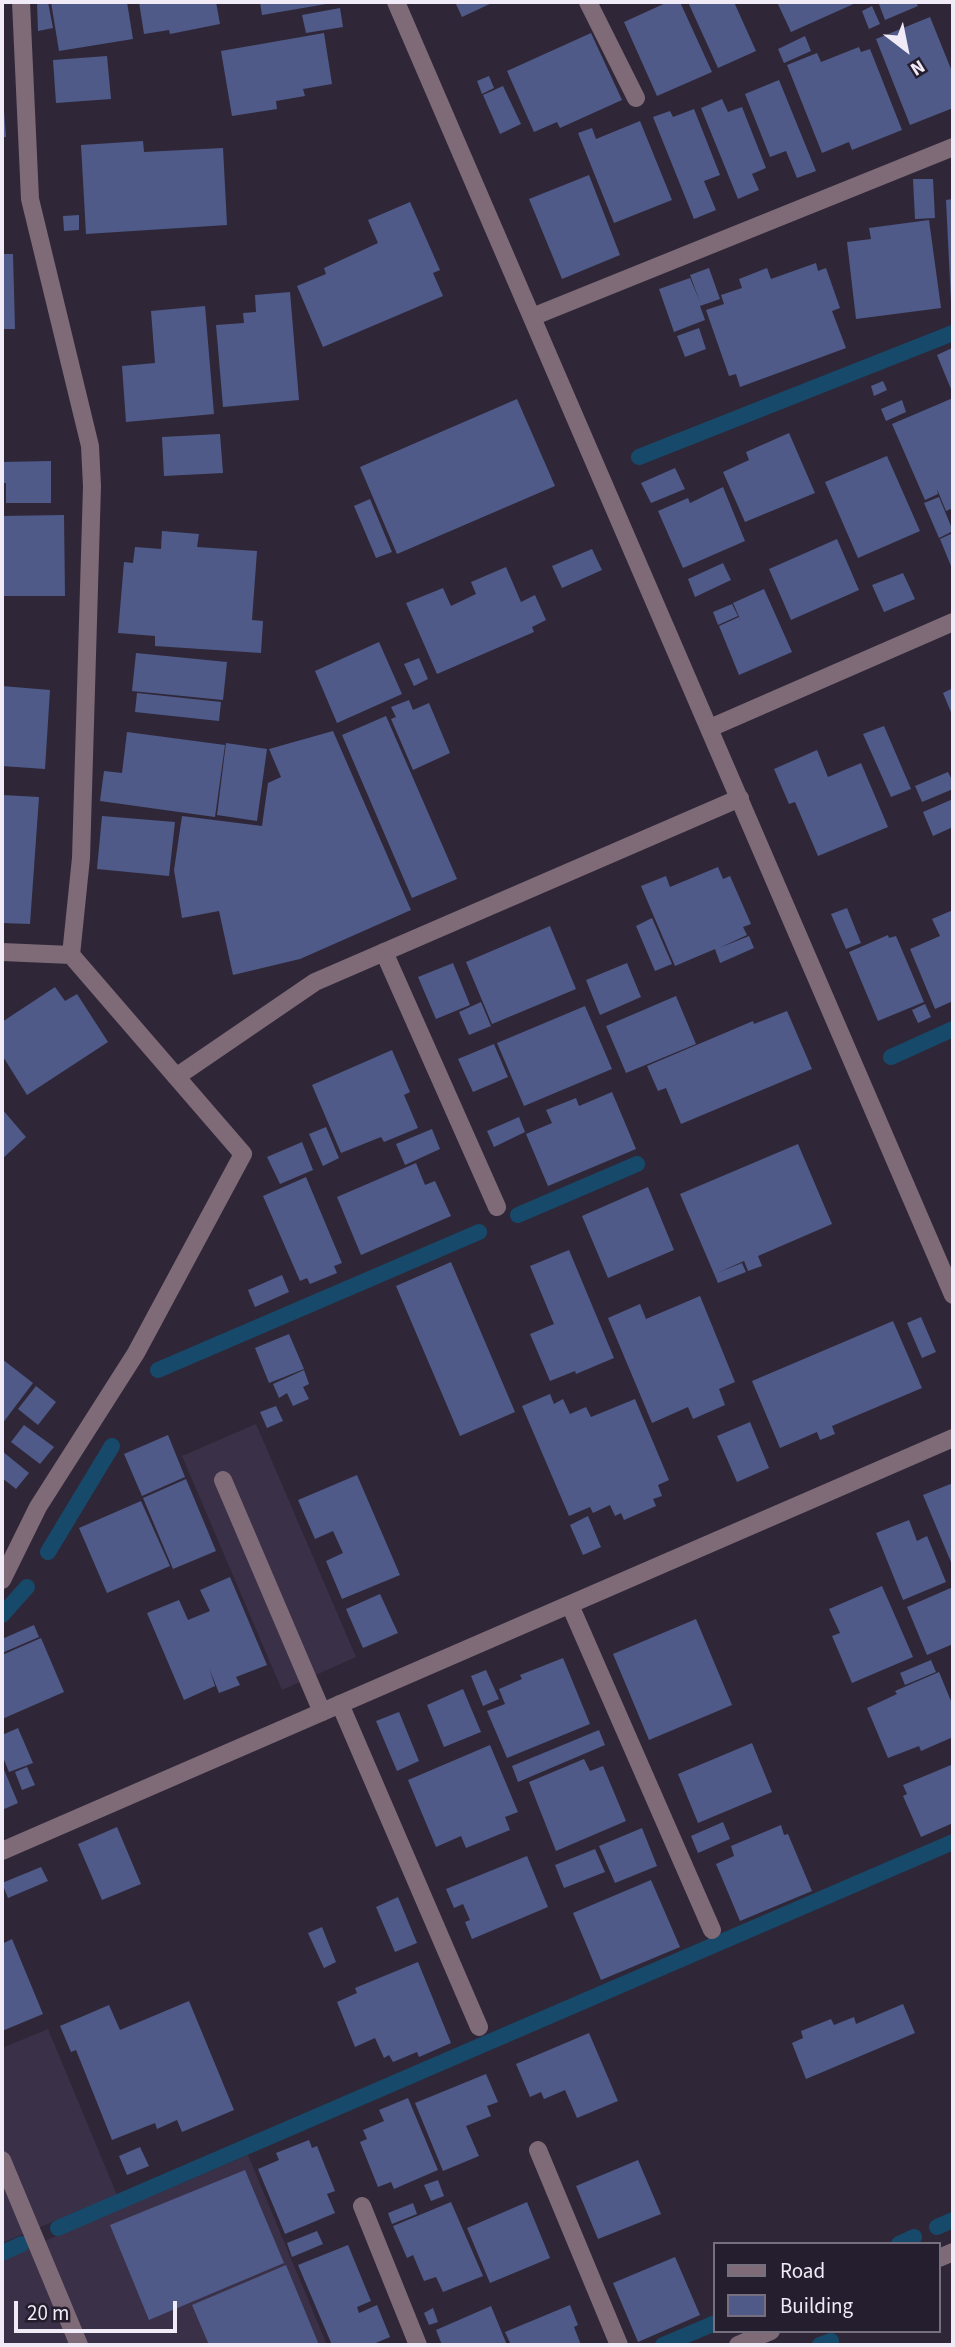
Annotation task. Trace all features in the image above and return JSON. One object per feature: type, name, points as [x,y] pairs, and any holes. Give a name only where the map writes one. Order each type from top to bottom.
[{"type":"street","points":[[2,1580],[38,1507],[136,1353],[243,1154],[71,954],[81,858],[92,486],[90,446],[30,199],[21,2]]},
{"type":"street","points":[[396,2],[953,1295]]},
{"type":"street","points":[[588,2],[636,98]]},
{"type":"street","points":[[532,317],[953,147]]},
{"type":"street","points":[[710,728],[953,622]]},
{"type":"street","points":[[176,1077],[314,982],[740,798]]},
{"type":"street","points":[[2,952],[71,954]]},
{"type":"street","points":[[384,953],[497,1207]]},
{"type":"street","points":[[2,1851],[953,1438]]},
{"type":"street","points":[[223,1480],[322,1712]]},
{"type":"street","points":[[570,1605],[712,1930]]},
{"type":"street","points":[[340,1704],[479,2027]]},
{"type":"street","points":[[538,2150],[619,2345]]},
{"type":"street","points":[[2,2160],[79,2345]]},
{"type":"street","points":[[362,2206],[418,2345]]},
{"type":"street","points":[[738,2345],[766,2333]]},
{"type":"shaded area","points":[[256,1424],[356,1657],[282,1690],[182,1456]]},
{"type":"shaded area","points":[[48,2029],[117,2195],[2,2243],[2,2048]]},
{"type":"shaded area","points":[[248,2155],[327,2345],[2,2345],[2,2259]]},
{"type":"building","points":[[37,2],[48,2],[53,28],[38,31]]},
{"type":"building","points":[[51,2],[127,2],[133,39],[59,51]]},
{"type":"building","points":[[139,2],[216,2],[220,24],[170,34],[169,30],[144,34]]},
{"type":"building","points":[[260,2],[332,2],[332,3],[262,15]]},
{"type":"building","points":[[455,2],[494,2],[462,17]]},
{"type":"building","points":[[668,2],[680,2],[712,72],[657,96],[624,22]]},
{"type":"building","points":[[688,2],[734,2],[756,51],[718,68]]},
{"type":"building","points":[[777,2],[858,2],[791,32]]},
{"type":"building","points":[[916,2],[918,6],[885,20],[879,4]]},
{"type":"building","points":[[872,6],[880,24],[869,29],[862,11]]},
{"type":"building","points":[[340,8],[343,27],[306,33],[302,15]]},
{"type":"building","points":[[930,17],[953,74],[953,108],[910,125],[876,39]]},
{"type":"building","points":[[324,33],[332,84],[303,89],[305,96],[276,101],[277,109],[232,116],[221,51]]},
{"type":"building","points":[[591,33],[622,100],[560,128],[557,122],[534,132],[507,71]]},
{"type":"building","points":[[805,36],[811,51],[784,63],[778,49]]},
{"type":"building","points":[[859,47],[861,52],[870,49],[902,130],[852,150],[849,142],[822,153],[787,65],[817,53],[821,62]]},
{"type":"building","points":[[107,56],[111,99],[56,103],[53,60]]},
{"type":"building","points":[[489,76],[494,88],[482,94],[477,81]]},
{"type":"building","points":[[779,80],[816,171],[797,178],[786,151],[770,157],[745,94]]},
{"type":"building","points":[[503,86],[521,124],[500,134],[483,95]]},
{"type":"building","points":[[722,99],[728,112],[742,107],[766,168],[752,174],[759,190],[738,199],[701,108]]},
{"type":"building","points":[[694,109],[720,175],[704,181],[716,210],[694,219],[653,117],[670,111],[673,117]]},
{"type":"building","points":[[4,111],[6,137],[2,137]]},
{"type":"building","points":[[640,121],[672,200],[614,223],[578,133],[592,128],[596,139]]},
{"type":"building","points":[[143,141],[144,152],[223,148],[227,225],[86,234],[81,145]]},
{"type":"building","points":[[589,175],[620,255],[562,279],[529,199]]},
{"type":"building","points":[[913,179],[933,179],[935,218],[915,219]]},
{"type":"building","points":[[953,199],[953,302],[951,302],[946,200]]},
{"type":"building","points":[[410,202],[440,270],[433,273],[443,296],[323,347],[297,286],[326,274],[324,268],[378,243],[368,220]]},
{"type":"building","points":[[79,215],[79,230],[64,231],[63,216]]},
{"type":"building","points":[[929,220],[941,308],[856,319],[847,242],[871,239],[869,228]]},
{"type":"building","points":[[2,254],[13,254],[15,329],[2,329]]},
{"type":"building","points":[[816,263],[818,271],[826,268],[840,308],[832,311],[846,348],[740,387],[736,374],[729,376],[706,310],[724,304],[721,295],[742,288],[739,279],[767,268],[771,279]]},
{"type":"building","points":[[709,268],[720,299],[700,306],[705,320],[674,332],[659,289],[690,278],[700,302],[690,275]]},
{"type":"building","points":[[290,292],[299,400],[223,407],[216,325],[244,323],[243,313],[256,312],[255,295]]},
{"type":"building","points":[[205,306],[214,414],[126,422],[122,366],[155,363],[151,311]]},
{"type":"building","points":[[699,328],[706,349],[685,357],[677,336]]},
{"type":"building","points":[[952,348],[953,350],[953,394],[937,355]]},
{"type":"building","points":[[883,381],[887,390],[874,396],[871,386]]},
{"type":"building","points":[[953,398],[953,508],[946,511],[937,489],[938,494],[925,500],[892,424]]},
{"type":"building","points":[[517,399],[555,486],[397,554],[360,467]]},
{"type":"building","points":[[902,400],[906,412],[886,421],[881,409]]},
{"type":"building","points":[[789,433],[815,493],[745,522],[723,472],[749,460],[746,452]]},
{"type":"building","points":[[220,434],[223,473],[164,476],[162,437]]},
{"type":"building","points":[[887,456],[920,531],[858,558],[825,482]]},
{"type":"building","points":[[51,461],[51,503],[6,503],[2,462]]},
{"type":"building","points":[[675,468],[685,489],[651,503],[641,483]]},
{"type":"building","points":[[723,487],[745,541],[683,568],[658,511],[688,498],[690,503]]},
{"type":"building","points":[[939,497],[953,531],[939,538],[924,503]]},
{"type":"building","points":[[370,499],[392,552],[376,558],[354,506]]},
{"type":"building","points":[[64,515],[65,596],[2,596],[2,516]]},
{"type":"building","points":[[162,531],[199,534],[197,547],[257,551],[252,620],[263,621],[261,653],[155,646],[155,636],[118,633],[124,562],[133,563],[135,547],[161,549]]},
{"type":"building","points":[[953,533],[953,571],[940,539]]},
{"type":"building","points":[[837,539],[859,590],[791,620],[769,569]]},
{"type":"building","points":[[592,549],[602,570],[562,588],[552,566]]},
{"type":"building","points":[[723,563],[731,580],[695,597],[688,579]]},
{"type":"building","points":[[506,567],[521,602],[535,595],[546,620],[532,627],[534,632],[437,674],[406,603],[443,588],[451,606],[476,594],[471,582]]},
{"type":"building","points":[[903,573],[915,599],[884,612],[872,585]]},
{"type":"building","points":[[764,589],[792,652],[739,675],[719,626],[739,617],[741,621],[733,603]]},
{"type":"building","points":[[732,604],[738,616],[718,625],[713,612]]},
{"type":"building","points":[[379,642],[402,694],[337,723],[315,671]]},
{"type":"building","points":[[136,653],[227,662],[223,700],[132,691]]},
{"type":"building","points":[[419,658],[428,679],[414,686],[404,664]]},
{"type":"building","points":[[2,686],[50,690],[45,769],[2,766]]},
{"type":"building","points":[[953,688],[953,717],[943,693]]},
{"type":"building","points":[[137,693],[221,702],[219,721],[135,712]]},
{"type":"building","points":[[409,700],[413,710],[429,703],[450,753],[413,770],[391,719],[396,717],[391,707]]},
{"type":"building","points":[[386,716],[457,879],[412,898],[342,735]]},
{"type":"building","points":[[884,726],[911,789],[891,797],[863,734]]},
{"type":"building","points":[[333,731],[411,910],[300,959],[233,975],[219,911],[182,918],[174,870],[182,816],[262,826],[268,783],[281,777],[269,749]]},
{"type":"building","points":[[127,732],[225,745],[215,817],[100,801],[104,771],[122,773]]},
{"type":"building","points":[[226,743],[267,749],[257,821],[217,815]]},
{"type":"building","points":[[817,750],[828,777],[861,763],[888,827],[818,856],[795,802],[789,804],[774,769]]},
{"type":"building","points":[[948,772],[953,789],[922,802],[915,786]]},
{"type":"building","points":[[2,795],[39,797],[30,924],[2,923]]},
{"type":"building","points":[[953,799],[953,827],[933,836],[923,812]]},
{"type":"building","points":[[102,816],[175,822],[169,876],[97,869]]},
{"type":"building","points":[[718,867],[723,879],[730,876],[751,924],[743,927],[747,935],[719,948],[749,936],[754,948],[720,963],[715,949],[675,966],[641,886],[666,876],[670,887]]},
{"type":"building","points":[[847,908],[861,943],[846,949],[831,914]]},
{"type":"building","points":[[953,910],[953,1001],[935,1009],[910,949],[940,936],[932,919]]},
{"type":"building","points":[[652,918],[672,964],[655,971],[636,926]]},
{"type":"building","points":[[550,926],[576,989],[492,1024],[466,962]]},
{"type":"building","points":[[888,935],[889,938],[896,936],[924,1002],[878,1021],[849,952]]},
{"type":"building","points":[[453,963],[470,1005],[436,1019],[418,977]]},
{"type":"building","points":[[627,963],[641,997],[600,1015],[586,980]]},
{"type":"building","points":[[55,987],[65,1001],[77,994],[108,1042],[27,1095],[2,1055],[2,1022]]},
{"type":"building","points":[[676,996],[696,1044],[626,1073],[606,1026]]},
{"type":"building","points":[[481,1002],[491,1026],[469,1035],[459,1012]]},
{"type":"building","points":[[925,1004],[931,1017],[918,1023],[912,1010]]},
{"type":"building","points":[[585,1006],[612,1069],[524,1106],[497,1043]]},
{"type":"building","points":[[787,1011],[812,1069],[681,1124],[666,1088],[658,1091],[647,1066],[753,1021],[754,1024]]},
{"type":"building","points":[[494,1044],[508,1077],[473,1092],[458,1059]]},
{"type":"building","points":[[392,1050],[410,1092],[404,1095],[418,1128],[384,1142],[381,1137],[341,1153],[312,1085]]},
{"type":"building","points":[[612,1092],[636,1149],[548,1186],[526,1134],[552,1123],[546,1110],[576,1098],[579,1106]]},
{"type":"building","points":[[2,1109],[26,1137],[2,1159]]},
{"type":"building","points":[[519,1117],[525,1132],[494,1147],[487,1131]]},
{"type":"building","points":[[326,1127],[339,1158],[323,1166],[309,1134]]},
{"type":"building","points":[[432,1129],[440,1149],[405,1165],[396,1144]]},
{"type":"building","points":[[302,1142],[313,1170],[280,1184],[267,1157]]},
{"type":"building","points":[[798,1144],[832,1224],[758,1256],[762,1266],[748,1271],[744,1261],[717,1273],[742,1263],[746,1272],[718,1283],[680,1194]]},
{"type":"building","points":[[416,1163],[425,1185],[435,1181],[451,1216],[361,1255],[337,1197]]},
{"type":"building","points":[[306,1177],[342,1263],[334,1266],[337,1273],[310,1284],[307,1278],[300,1281],[263,1196]]},
{"type":"building","points":[[648,1187],[674,1250],[608,1278],[582,1216]]},
{"type":"building","points":[[569,1250],[614,1358],[576,1374],[575,1371],[550,1381],[530,1334],[554,1324],[530,1266]]},
{"type":"building","points":[[451,1262],[515,1412],[460,1436],[396,1286]]},
{"type":"building","points":[[282,1275],[289,1292],[255,1307],[248,1290]]},
{"type":"building","points":[[700,1296],[735,1382],[719,1389],[725,1405],[693,1419],[688,1407],[652,1423],[608,1318],[640,1304],[646,1319]]},
{"type":"building","points":[[921,1317],[936,1352],[922,1358],[907,1323]]},
{"type":"building","points":[[893,1321],[922,1388],[832,1426],[835,1434],[820,1440],[817,1432],[780,1448],[752,1381]]},
{"type":"building","points":[[289,1334],[304,1369],[269,1383],[255,1348]]},
{"type":"building","points":[[2,1359],[33,1383],[2,1424]]},
{"type":"building","points":[[304,1370],[309,1384],[303,1387],[309,1399],[293,1406],[287,1393],[279,1398],[273,1384]]},
{"type":"building","points":[[36,1386],[56,1402],[38,1425],[18,1409]]},
{"type":"building","points":[[550,1394],[554,1404],[563,1399],[570,1414],[586,1407],[591,1417],[635,1399],[669,1480],[658,1485],[662,1496],[653,1499],[656,1506],[624,1520],[621,1513],[615,1516],[610,1505],[593,1513],[590,1507],[569,1516],[522,1406]]},
{"type":"building","points":[[276,1406],[283,1421],[267,1428],[260,1412]]},
{"type":"building","points":[[750,1422],[769,1468],[737,1482],[717,1436]]},
{"type":"building","points":[[24,1425],[54,1447],[40,1464],[11,1442]]},
{"type":"building","points":[[168,1435],[185,1477],[142,1496],[124,1454]]},
{"type":"building","points":[[2,1451],[29,1473],[16,1489],[2,1478]]},
{"type":"building","points":[[357,1475],[400,1575],[342,1599],[326,1561],[343,1553],[333,1531],[315,1539],[298,1500]]},
{"type":"building","points":[[186,1479],[216,1551],[173,1569],[143,1498]]},
{"type":"building","points":[[953,1483],[953,1567],[923,1495]]},
{"type":"building","points":[[141,1501],[170,1566],[107,1593],[79,1528]]},
{"type":"building","points":[[588,1516],[601,1547],[583,1555],[570,1525]]},
{"type":"building","points":[[909,1520],[917,1541],[927,1536],[946,1582],[903,1600],[876,1533]]},
{"type":"building","points":[[230,1577],[267,1665],[236,1677],[240,1685],[219,1693],[209,1668],[215,1686],[184,1700],[147,1613],[179,1600],[188,1620],[210,1611],[200,1590]]},
{"type":"building","points":[[882,1586],[913,1657],[852,1683],[832,1636],[840,1633],[829,1609]]},
{"type":"building","points":[[953,1587],[953,1644],[927,1655],[907,1607]]},
{"type":"building","points":[[380,1594],[398,1633],[363,1648],[346,1609]]},
{"type":"building","points":[[696,1619],[732,1705],[649,1740],[613,1654]]},
{"type":"building","points":[[34,1625],[39,1637],[2,1653],[2,1639]]},
{"type":"building","points":[[41,1638],[64,1692],[2,1719],[2,1655]]},
{"type":"building","points":[[563,1658],[590,1724],[507,1758],[487,1711],[505,1704],[499,1689],[522,1679],[520,1675]]},
{"type":"building","points":[[931,1660],[936,1672],[905,1685],[900,1673]]},
{"type":"building","points":[[486,1670],[499,1699],[483,1706],[471,1676]]},
{"type":"building","points":[[939,1672],[953,1706],[953,1737],[921,1751],[919,1746],[888,1758],[867,1708],[897,1694],[895,1691]]},
{"type":"building","points":[[463,1689],[481,1732],[444,1747],[427,1705]]},
{"type":"building","points":[[399,1712],[419,1761],[397,1771],[376,1721]]},
{"type":"building","points":[[18,1728],[33,1763],[9,1772],[2,1755],[2,1735]]},
{"type":"building","points":[[599,1730],[605,1745],[518,1782],[512,1766]]},
{"type":"building","points":[[752,1743],[772,1792],[698,1823],[678,1774]]},
{"type":"building","points":[[490,1745],[518,1812],[505,1817],[510,1830],[466,1848],[461,1836],[436,1847],[408,1780]]},
{"type":"building","points":[[584,1759],[590,1771],[603,1766],[626,1821],[556,1851],[529,1782]]},
{"type":"building","points":[[2,1765],[18,1803],[2,1810]]},
{"type":"building","points":[[951,1765],[953,1823],[921,1837],[903,1796],[907,1794],[903,1785]]},
{"type":"building","points":[[27,1767],[35,1785],[22,1790],[15,1772]]},
{"type":"building","points":[[723,1822],[730,1839],[698,1853],[691,1836]]},
{"type":"building","points":[[781,1825],[784,1835],[788,1834],[812,1891],[740,1921],[716,1864],[734,1856],[731,1846]]},
{"type":"building","points":[[117,1827],[141,1884],[102,1900],[78,1844]]},
{"type":"building","points":[[642,1828],[657,1866],[615,1883],[599,1846]]},
{"type":"building","points":[[595,1849],[605,1872],[564,1888],[555,1865]]},
{"type":"building","points":[[527,1856],[548,1907],[472,1939],[465,1922],[470,1920],[463,1904],[454,1908],[446,1889]]},
{"type":"building","points":[[41,1867],[48,1881],[8,1898],[2,1883]]},
{"type":"building","points":[[651,1880],[680,1947],[601,1980],[573,1913]]},
{"type":"building","points":[[398,1897],[417,1943],[395,1952],[376,1907]]},
{"type":"building","points":[[322,1927],[336,1962],[324,1968],[308,1933]]},
{"type":"building","points":[[12,1939],[43,2014],[2,2031],[2,1944]]},
{"type":"building","points":[[418,1962],[451,2043],[419,2057],[417,2052],[393,2062],[389,2055],[384,2058],[375,2038],[355,2047],[337,2002],[357,1993],[355,1988]]},
{"type":"building","points":[[189,2001],[234,2110],[182,2132],[177,2120],[157,2129],[155,2123],[112,2140],[76,2050],[71,2052],[60,2026],[109,2005],[120,2030]]},
{"type":"building","points":[[903,2004],[915,2033],[806,2079],[792,2043],[803,2038],[801,2031],[831,2019],[834,2025],[854,2017],[856,2024]]},
{"type":"building","points":[[589,2033],[618,2101],[577,2118],[565,2090],[544,2099],[541,2092],[530,2097],[516,2064]]},
{"type":"building","points":[[486,2074],[498,2102],[487,2106],[491,2116],[466,2126],[479,2156],[443,2171],[415,2103]]},
{"type":"building","points":[[408,2098],[438,2170],[394,2189],[391,2182],[378,2187],[360,2142],[367,2139],[363,2130],[384,2121],[379,2110]]},
{"type":"building","points":[[309,2140],[312,2148],[317,2146],[335,2191],[327,2194],[335,2213],[285,2234],[258,2169],[279,2160],[276,2153]]},
{"type":"building","points":[[140,2147],[149,2166],[127,2175],[119,2156]]},
{"type":"building","points":[[638,2160],[661,2214],[598,2239],[576,2186]]},
{"type":"building","points":[[245,2170],[284,2263],[149,2320],[110,2225]]},
{"type":"building","points":[[438,2180],[444,2196],[431,2201],[424,2185]]},
{"type":"building","points":[[451,2202],[483,2276],[443,2292],[436,2277],[424,2281],[413,2255],[407,2258],[393,2226]]},
{"type":"building","points":[[527,2202],[550,2258],[490,2283],[467,2228]]},
{"type":"building","points":[[413,2203],[417,2214],[392,2224],[388,2213]]},
{"type":"building","points":[[317,2231],[323,2244],[292,2257],[287,2243]]},
{"type":"building","points":[[348,2245],[371,2301],[357,2307],[359,2313],[377,2305],[390,2337],[371,2345],[332,2345],[298,2265]]},
{"type":"building","points":[[675,2257],[700,2315],[638,2342],[613,2283]]},
{"type":"building","points":[[286,2265],[319,2345],[209,2345],[192,2305]]},
{"type":"building","points":[[570,2305],[578,2325],[574,2327],[581,2345],[511,2345],[505,2332]]},
{"type":"building","points":[[491,2306],[507,2345],[442,2345],[436,2330]]},
{"type":"building","points":[[433,2308],[438,2322],[429,2325],[424,2313]]},
{"type":"waterway","points":[[639,457],[953,333]]},
{"type":"waterway","points":[[891,1057],[953,1029]]},
{"type":"waterway","points":[[518,1215],[637,1164]]},
{"type":"waterway","points":[[158,1370],[479,1232]]},
{"type":"waterway","points":[[48,1552],[112,1446]]},
{"type":"waterway","points":[[2,1615],[27,1587]]},
{"type":"waterway","points":[[58,2228],[953,1842]]},
{"type":"waterway","points":[[937,2227],[953,2220]]},
{"type":"waterway","points":[[903,2242],[914,2237]]},
{"type":"waterway","points":[[2,2253],[22,2244]]},
{"type":"waterway","points":[[663,2345],[713,2324]]},
{"type":"waterway","points":[[820,2345],[831,2341]]}]
